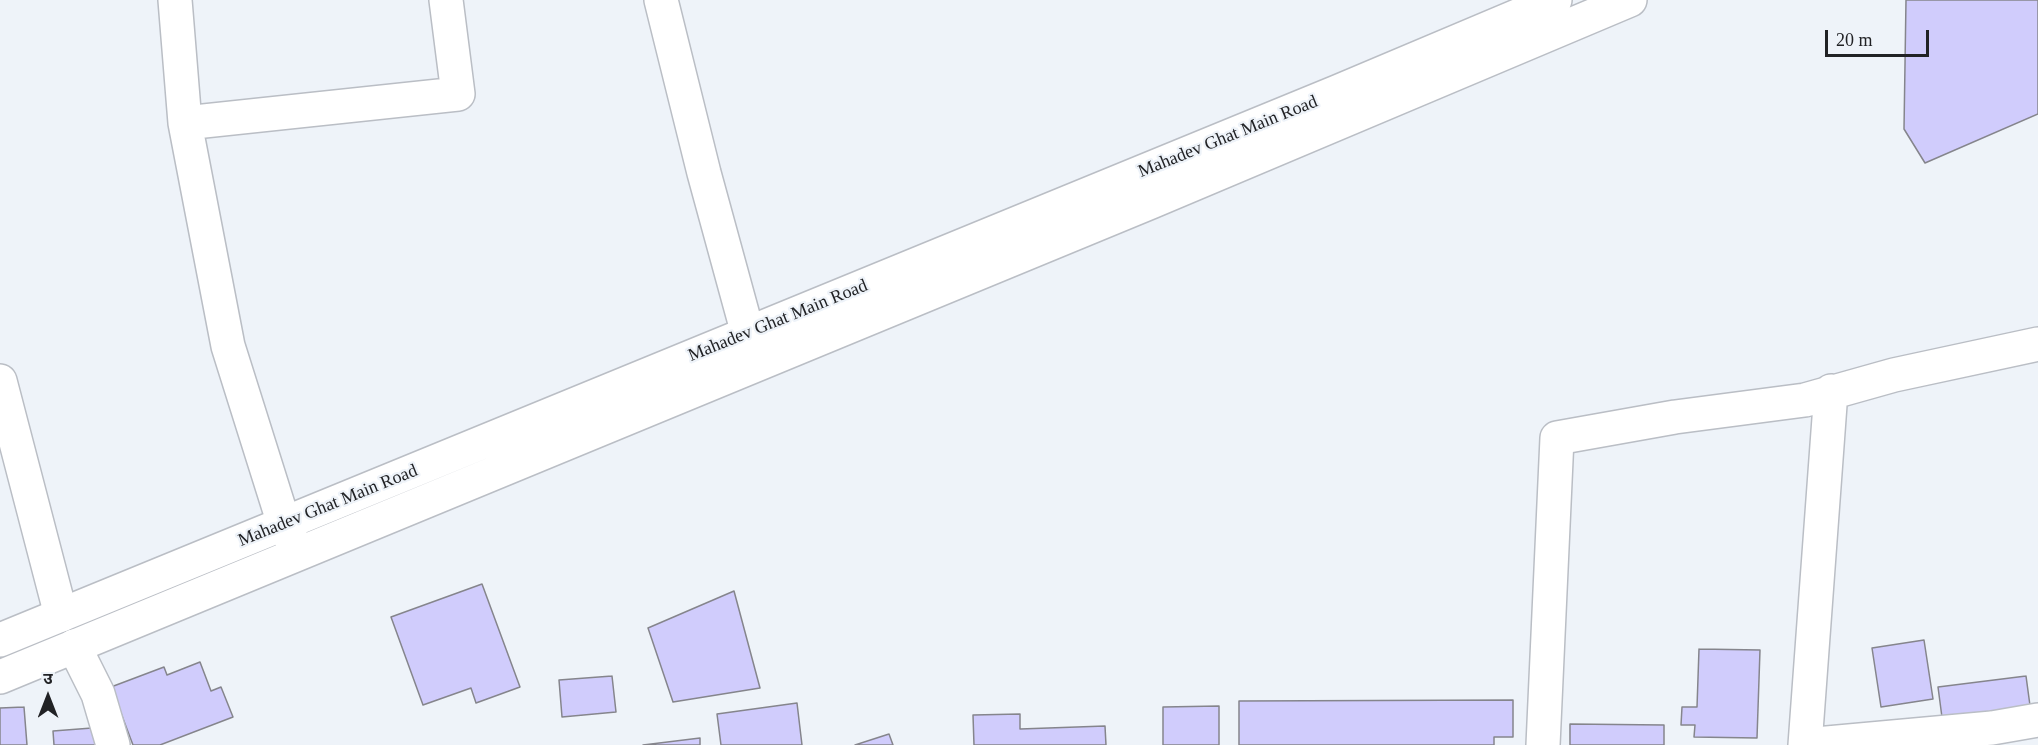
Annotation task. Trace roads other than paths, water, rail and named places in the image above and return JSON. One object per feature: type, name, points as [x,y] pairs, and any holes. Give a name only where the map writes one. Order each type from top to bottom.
[{"type":"street","points":[[175,0],[185,123],[228,346],[284,524],[299,556]]},
{"type":"street","points":[[185,123],[458,94],[446,0]]},
{"type":"street","points":[[660,0],[704,173],[754,348]]},
{"type":"street","name":"Mahadev Ghat Main Road","points":[[0,640],[284,524],[754,348],[1555,0]]},
{"type":"street","points":[[0,677],[299,556],[754,348],[1151,202],[1630,0]]},
{"type":"street","points":[[1543,745],[1557,438],[1676,417],[1805,400],[1831,391],[2038,344]]},
{"type":"street","points":[[0,381],[61,615]]},
{"type":"street","points":[[1831,391],[1805,745],[1992,728],[2038,720]]},
{"type":"street","points":[[74,646],[98,693],[113,745]]}]
